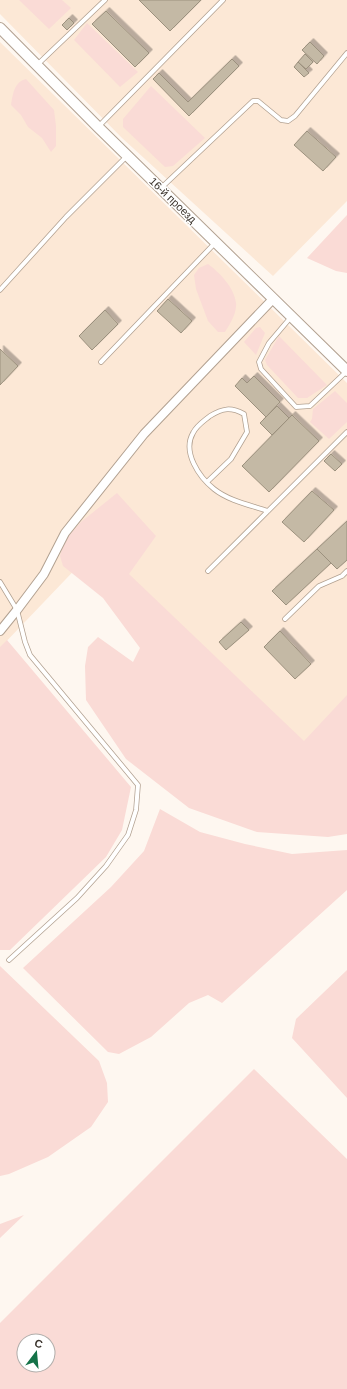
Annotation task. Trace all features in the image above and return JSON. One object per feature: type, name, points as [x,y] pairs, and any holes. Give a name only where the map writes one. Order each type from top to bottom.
[{"type":"street","name":"16-й проезд","points":[[0,28],[98,127],[347,371]]},
{"type":"street","points":[[0,631],[44,574],[65,533],[130,450],[273,299]]},
{"type":"lane","points":[[37,66],[104,0]]},
{"type":"lane","points":[[98,127],[223,0]]},
{"type":"lane","points":[[160,188],[253,101],[258,101],[281,120],[288,122],[296,116],[347,53]]},
{"type":"lane","points":[[0,290],[66,217],[128,156]]},
{"type":"lane","points":[[101,362],[216,243]]},
{"type":"lane","points":[[291,317],[269,343],[259,362],[261,369],[296,407],[310,406],[347,371]]},
{"type":"lane","points":[[207,482],[231,459],[248,432],[244,414],[234,409],[220,410],[200,423],[192,434],[190,443],[190,457],[200,474],[207,482],[213,488],[224,496],[268,511]]},
{"type":"lane","points":[[208,571],[347,432]]},
{"type":"lane","points":[[286,619],[319,586],[342,576],[347,572]]},
{"type":"lane","points":[[0,582],[17,610],[30,655],[138,785],[136,810],[128,835],[106,866],[77,898],[9,960]]},
{"type":"shaded area","points":[[0,0],[347,0],[347,201],[273,276],[122,138],[0,14]]},
{"type":"shaded area","points":[[19,0],[62,0],[71,8],[49,29]]},
{"type":"shaded area","points":[[87,23],[138,72],[120,87],[74,40]]},
{"type":"shaded area","points":[[0,42],[347,383],[347,708],[298,760],[87,557],[0,648]]},
{"type":"shaded area","points":[[26,79],[54,110],[56,146],[51,152],[42,138],[28,127],[21,115],[11,105],[13,93],[17,86]]},
{"type":"shaded area","points":[[151,86],[205,138],[173,166],[165,167],[123,127],[123,119]]},
{"type":"shaded area","points":[[347,215],[347,273],[336,271],[307,258]]},
{"type":"shaded area","points":[[208,264],[226,281],[235,297],[236,307],[233,318],[225,332],[218,332],[208,321],[196,289],[194,275],[199,268]]},
{"type":"shaded area","points":[[260,327],[265,333],[256,355],[244,342],[256,328]]},
{"type":"shaded area","points":[[279,336],[327,385],[307,398],[298,398],[267,365],[265,360]]},
{"type":"shaded area","points":[[335,391],[347,403],[347,422],[329,439],[310,422],[312,419],[313,409]]},
{"type":"shaded area","points":[[117,493],[156,536],[129,574],[304,741],[347,695],[347,834],[328,837],[257,832],[189,808],[126,759],[86,700],[85,666],[88,647],[98,637],[133,662],[140,648],[103,598],[63,566],[60,556],[64,541],[81,522]]},
{"type":"shaded area","points":[[7,640],[131,787],[122,830],[106,857],[10,950],[0,950],[0,647]]},
{"type":"shaded area","points":[[160,809],[200,832],[245,844],[292,854],[347,850],[347,890],[222,1003],[208,995],[189,1003],[151,1037],[119,1054],[108,1052],[23,968],[111,887],[144,851]]},
{"type":"shaded area","points":[[0,966],[99,1061],[107,1083],[108,1102],[91,1127],[48,1157],[9,1174],[0,1176]]},
{"type":"shaded area","points":[[347,970],[347,1098],[292,1038],[296,1019]]},
{"type":"shaded area","points":[[254,1069],[347,1159],[347,1389],[0,1389],[0,1323]]},
{"type":"shaded area","points":[[24,1215],[0,1238],[0,1224]]},
{"type":"building","points":[[139,0],[201,0],[170,31]]},
{"type":"building","points":[[106,11],[149,53],[135,67],[92,24]]},
{"type":"building","points":[[69,18],[74,23],[67,30],[62,25]]},
{"type":"building","points":[[310,42],[324,56],[317,64],[302,50]]},
{"type":"building","points":[[305,54],[313,62],[306,69],[298,62]]},
{"type":"building","points":[[232,59],[239,66],[189,116],[153,79],[159,73],[188,102]]},
{"type":"building","points":[[298,62],[309,73],[304,77],[294,67]]},
{"type":"building","points":[[307,131],[336,157],[323,171],[294,145]]},
{"type":"building","points":[[168,299],[192,321],[181,333],[157,311]]},
{"type":"building","points":[[105,310],[118,324],[92,350],[79,336]]},
{"type":"building","points":[[0,349],[18,366],[0,385]]},
{"type":"building","points":[[254,376],[280,402],[266,417],[235,386],[242,378],[247,383]]},
{"type":"building","points":[[277,406],[289,418],[272,435],[260,423]]},
{"type":"building","points":[[292,415],[319,441],[269,492],[242,466]]},
{"type":"building","points":[[331,454],[342,464],[335,471],[324,461]]},
{"type":"building","points":[[312,491],[334,510],[304,542],[282,522]]},
{"type":"building","points":[[347,521],[347,560],[337,569],[317,549]]},
{"type":"building","points":[[317,549],[331,563],[286,605],[272,591]]},
{"type":"building","points":[[241,622],[249,630],[226,650],[219,642]]},
{"type":"building","points":[[280,631],[311,664],[295,679],[264,647]]}]
